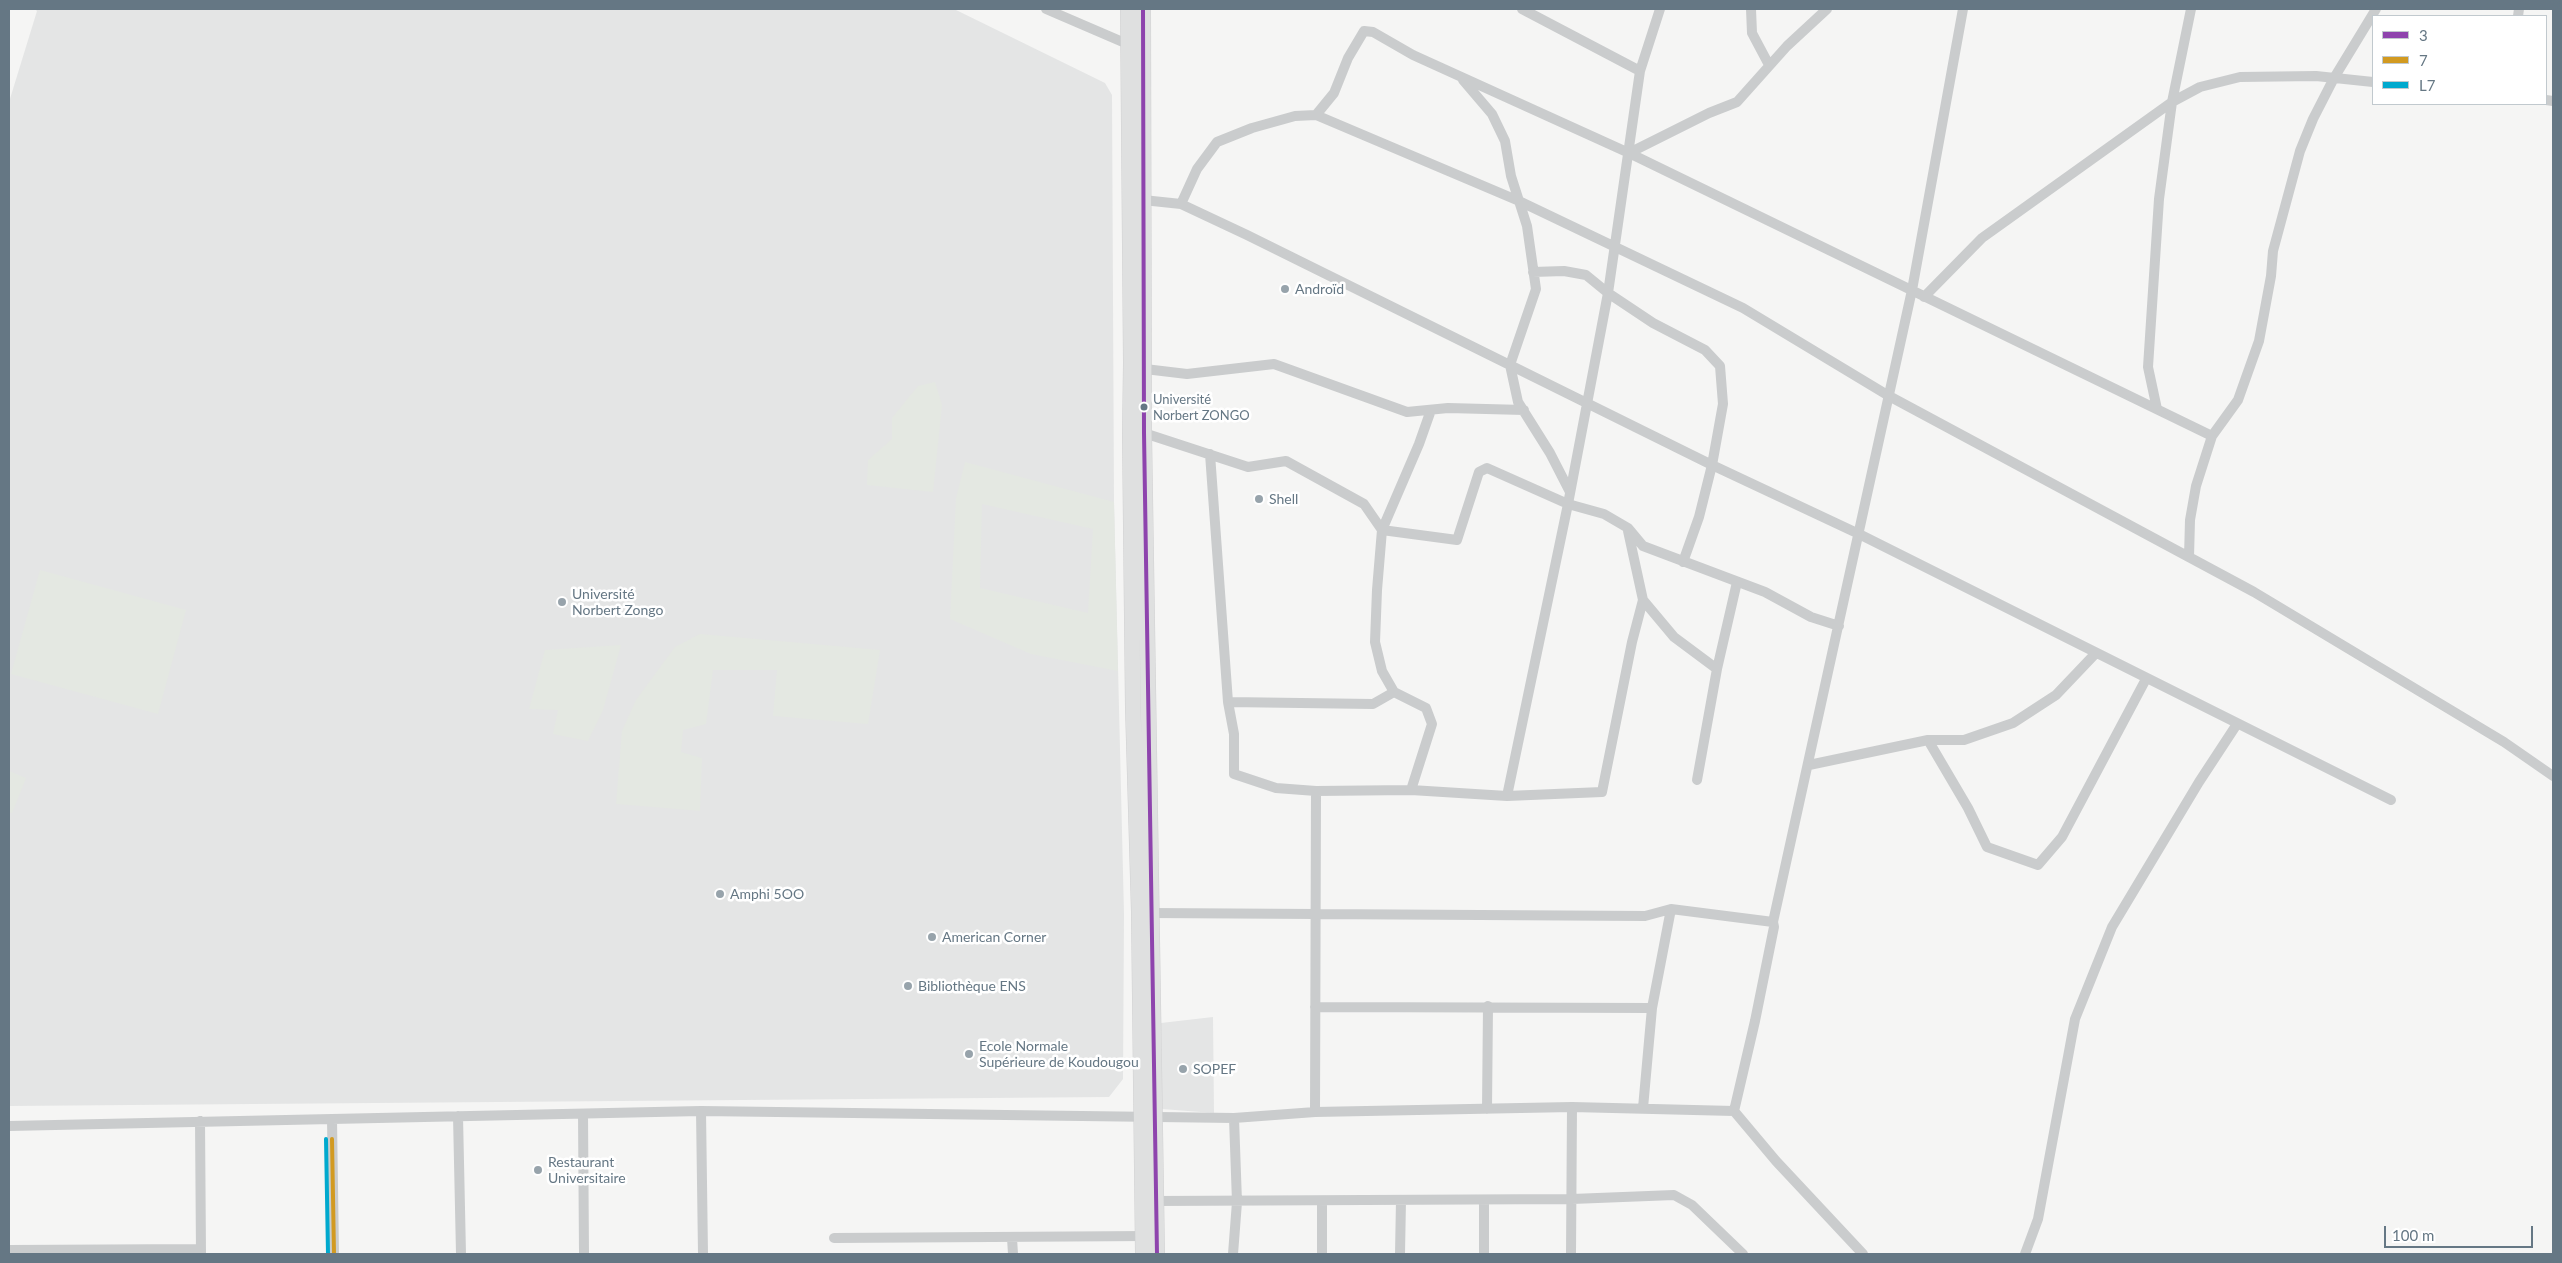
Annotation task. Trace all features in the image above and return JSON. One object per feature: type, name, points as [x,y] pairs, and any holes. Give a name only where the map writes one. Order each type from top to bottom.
[{"type":"main road","points":[[1128,9],[1130,435],[1133,708],[1139,912],[1140,1116],[1150,1236],[1157,1254]]},
{"type":"main road","points":[[1143,9],[1144,432],[1150,913],[1157,1201],[1150,1236],[1143,1254]]},
{"type":"street","points":[[1046,9],[1143,50]]},
{"type":"street","points":[[1522,9],[1640,70]]},
{"type":"street","points":[[1507,796],[1568,504],[1608,293],[1613,246],[1629,153],[1640,70],[1660,9]]},
{"type":"street","points":[[1752,9],[1752,33],[1770,65]]},
{"type":"street","points":[[1629,153],[1709,113],[1737,102],[1787,46],[1827,9]]},
{"type":"street","points":[[1734,1111],[1755,1021],[1774,927],[1773,922],[1912,290],[1963,9]]},
{"type":"street","points":[[2157,409],[2148,367],[2159,199],[2172,102],[2191,9]]},
{"type":"street","points":[[2189,557],[2190,520],[2196,486],[2212,436],[2238,400],[2259,341],[2271,276],[2273,250],[2300,151],[2313,119],[2334,78],[2372,16]]},
{"type":"street","points":[[1316,115],[1334,93],[1348,58],[1364,31],[1373,32],[1413,55],[1629,153],[2212,436]]},
{"type":"street","points":[[1460,76],[1492,114],[1505,140],[1527,226],[1536,289],[1510,365],[1518,402],[1550,453],[1570,492]]},
{"type":"street","points":[[1924,297],[1982,238],[2172,102],[2200,87],[2240,77],[2334,78],[2372,82]]},
{"type":"street","points":[[1181,204],[1197,169],[1217,142],[1252,128],[1295,116],[1316,115],[1519,200],[1743,308],[1889,396],[2254,592],[2504,742],[2553,776]]},
{"type":"street","points":[[1143,200],[1181,204],[1712,465],[1859,534],[2095,654],[2391,800]]},
{"type":"street","points":[[1533,272],[1564,271],[1586,275],[1608,293],[1653,323],[1705,350],[1720,366],[1722,404],[1712,465],[1699,516],[1683,562]]},
{"type":"street","points":[[1144,369],[1187,374],[1274,364],[1407,412],[1448,408],[1524,410]]},
{"type":"street","points":[[1411,790],[1432,724],[1426,708],[1394,692],[1382,671],[1375,642],[1382,530],[1419,444],[1431,410]]},
{"type":"street","points":[[1144,432],[1248,467],[1286,461],[1364,504],[1382,530],[1457,540],[1479,472],[1487,468],[1568,504],[1604,514],[1628,528],[1643,546],[1765,592],[1811,617],[1839,626]]},
{"type":"street","points":[[1210,454],[1228,702],[1234,734],[1234,774],[1276,788],[1316,791],[1411,790],[1507,796],[1602,792],[1632,642],[1643,600],[1628,528]]},
{"type":"street","points":[[1697,780],[1717,669],[1737,582]]},
{"type":"street","points":[[1643,600],[1674,638],[1717,669]]},
{"type":"street","points":[[1808,766],[1928,740],[1964,740],[2013,723],[2056,695],[2095,654]]},
{"type":"street","points":[[1928,740],[1968,808],[1987,847],[2026,859],[2038,865],[2062,837],[2146,679]]},
{"type":"street","points":[[1228,702],[1373,704],[1394,692]]},
{"type":"street","points":[[2025,1254],[2038,1219],[2079,1010],[2112,927],[2199,782],[2237,724]]},
{"type":"street","points":[[1315,1112],[1316,791]]},
{"type":"street","points":[[1150,913],[1315,916],[1646,916],[1671,909],[1773,922]]},
{"type":"street","points":[[1642,1108],[1652,1008],[1671,909]]},
{"type":"street","points":[[1315,1007],[1488,1006],[1652,1008]]},
{"type":"street","points":[[1487,1109],[1488,1006]]},
{"type":"street","points":[[9,1126],[701,1112],[1234,1118],[1315,1112],[1572,1107],[1734,1111],[1776,1161],[1864,1254]]},
{"type":"street","points":[[1572,1107],[1572,1254]]},
{"type":"street","points":[[701,1112],[703,1254]]},
{"type":"street","points":[[583,1114],[584,1254]]},
{"type":"street","points":[[458,1116],[461,1254]]},
{"type":"street","points":[[1233,1254],[1237,1202],[1234,1118]]},
{"type":"street","points":[[332,1119],[334,1254]]},
{"type":"street","points":[[9,1250],[201,1252],[200,1121]]},
{"type":"street","points":[[1157,1201],[1322,1202],[1572,1199],[1674,1195],[1692,1205],[1742,1254]]},
{"type":"street","points":[[1400,1254],[1401,1200]]},
{"type":"street","points":[[1484,1200],[1484,1254]]},
{"type":"street","points":[[1322,1202],[1322,1254]]},
{"type":"street","points":[[834,1238],[1150,1236]]},
{"type":"street","points":[[1012,1238],[1013,1254]]},
{"type":"shaded area","name":"Université Norbert Zongo","points":[[35,9],[954,9],[1105,83],[1112,95],[1114,502],[1124,914],[1123,1079],[1109,1097],[9,1106],[9,102],[37,11]]},
{"type":"shaded area","points":[[935,382],[942,405],[933,492],[867,485],[868,460],[892,439],[892,418],[918,386]]},
{"type":"shaded area","points":[[965,462],[1114,502],[1118,671],[1031,654],[950,619],[956,498]],"holes":[[[982,504],[1093,529],[1088,613],[980,588]]]},
{"type":"shaded area","points":[[40,570],[186,610],[158,714],[11,674]]},
{"type":"shaded area","points":[[700,634],[880,650],[868,724],[773,716],[777,670],[713,670],[706,724],[683,730],[681,752],[702,758],[700,811],[616,804],[622,731],[636,700],[675,647]]},
{"type":"shaded area","points":[[621,645],[603,710],[588,741],[553,734],[558,710],[529,709],[545,650]]},
{"type":"shaded area","points":[[9,771],[26,778],[12,813],[9,812]]},
{"type":"shaded area","points":[[1213,1017],[1214,1113],[1162,1109],[1161,1023]]},
{"type":"transit line","name":"3","points":[[1143,9],[1144,433],[1157,1254]]},
{"type":"transit line","name":"L7","points":[[326,1139],[328,1254]]},
{"type":"transit line","name":"7","points":[[332,1139],[334,1254]]},
{"type":"place","name":"Androïd","points":[[1285,289]]},
{"type":"place","name":"Université Norbert ZONGO","points":[[1144,407]]},
{"type":"place","name":"Shell","points":[[1259,499]]},
{"type":"place","name":"Université Norbert Zongo","points":[[562,602]]},
{"type":"place","name":"Amphi 5OO","points":[[720,894]]},
{"type":"place","name":"American Corner","points":[[932,937]]},
{"type":"place","name":"Bibliothèque ENS","points":[[908,986]]},
{"type":"place","name":"Ecole Normale Supérieure de Koudougou","points":[[969,1054]]},
{"type":"place","name":"SOPEF","points":[[1183,1069]]},
{"type":"place","name":"Restaurant Universitaire","points":[[538,1170]]}]
